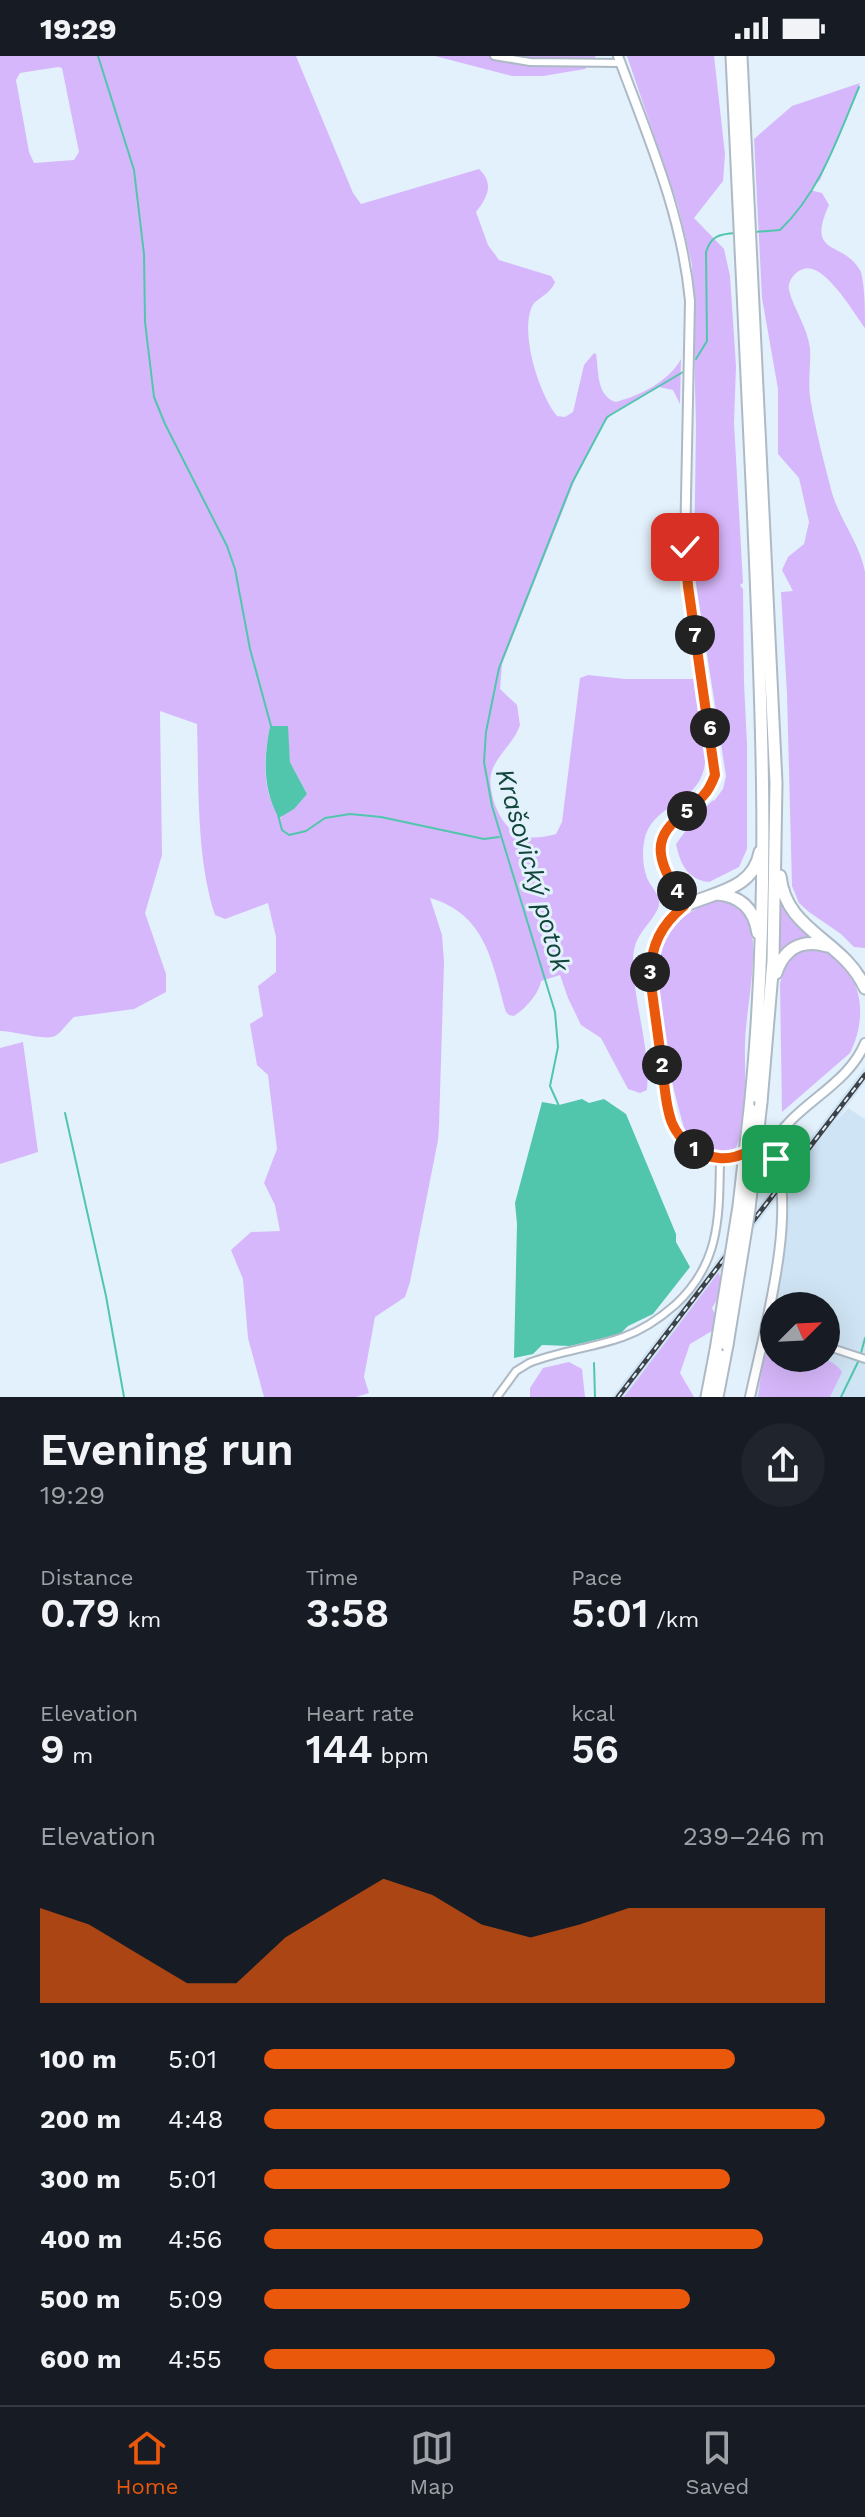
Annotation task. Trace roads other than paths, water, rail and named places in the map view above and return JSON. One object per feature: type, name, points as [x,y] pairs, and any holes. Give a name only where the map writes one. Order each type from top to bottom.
[{"type":"highway","points":[[732,56],[745,223]]},
{"type":"highway","points":[[717,1397],[750,1109],[761,963],[765,832],[741,56]]},
{"type":"highway","points":[[707,1397],[721,1347],[749,1209],[770,994],[776,783],[745,238]]},
{"type":"highway","points":[[684,906],[735,886],[752,874],[758,863],[765,832]]},
{"type":"highway","points":[[775,840],[781,889],[786,903],[802,922],[838,951],[854,969],[865,989]]},
{"type":"highway","points":[[716,894],[734,897],[750,909],[756,923],[761,963]]},
{"type":"highway","points":[[770,994],[780,962],[792,948],[811,942],[838,951]]},
{"type":"street","points":[[494,56],[530,62],[620,59],[673,206],[682,240],[690,301],[685,547],[715,775],[701,799],[674,821],[661,841],[663,864],[684,906],[662,928],[650,957],[650,976],[666,1097],[673,1125],[680,1136],[697,1151],[720,1158],[744,1155],[763,1146],[771,1148]]},
{"type":"street","points":[[774,1292],[783,1222],[778,1168],[771,1148],[782,1128],[846,1073],[865,1043]]},
{"type":"street","points":[[497,1397],[516,1371],[529,1363],[625,1336],[653,1322],[680,1300],[695,1283],[711,1252],[719,1211],[720,1158]]},
{"type":"street","points":[[840,1351],[865,1359]]},
{"type":"street","points":[[750,1397],[760,1361]]},
{"type":"waterway","points":[[98,56],[134,170],[144,254],[145,322],[154,397],[227,546],[271,726]]},
{"type":"waterway","name":"Krašovický potok","points":[[754,232],[780,230],[806,199],[827,163],[859,87]]},
{"type":"waterway","name":"Krašovický potok","points":[[696,359],[707,341],[706,252],[716,237],[736,233]]},
{"type":"waterway","name":"Krašovický potok","points":[[559,1106],[550,1086],[558,1047],[555,1012],[492,806],[484,762],[486,732],[499,668],[572,483],[607,417],[683,372]]},
{"type":"waterway","points":[[278,815],[282,830],[289,835],[306,831],[325,818],[350,814],[381,817],[484,839],[499,837]]},
{"type":"waterway","points":[[65,1113],[106,1296],[124,1397]]},
{"type":"waterway","points":[[861,1353],[865,1338]]},
{"type":"waterway","points":[[841,1397],[858,1362]]},
{"type":"waterway","name":"Krašovický potok","points":[[594,1363],[595,1397]]},
{"type":"railway","points":[[618,1397],[865,1075]]}]
